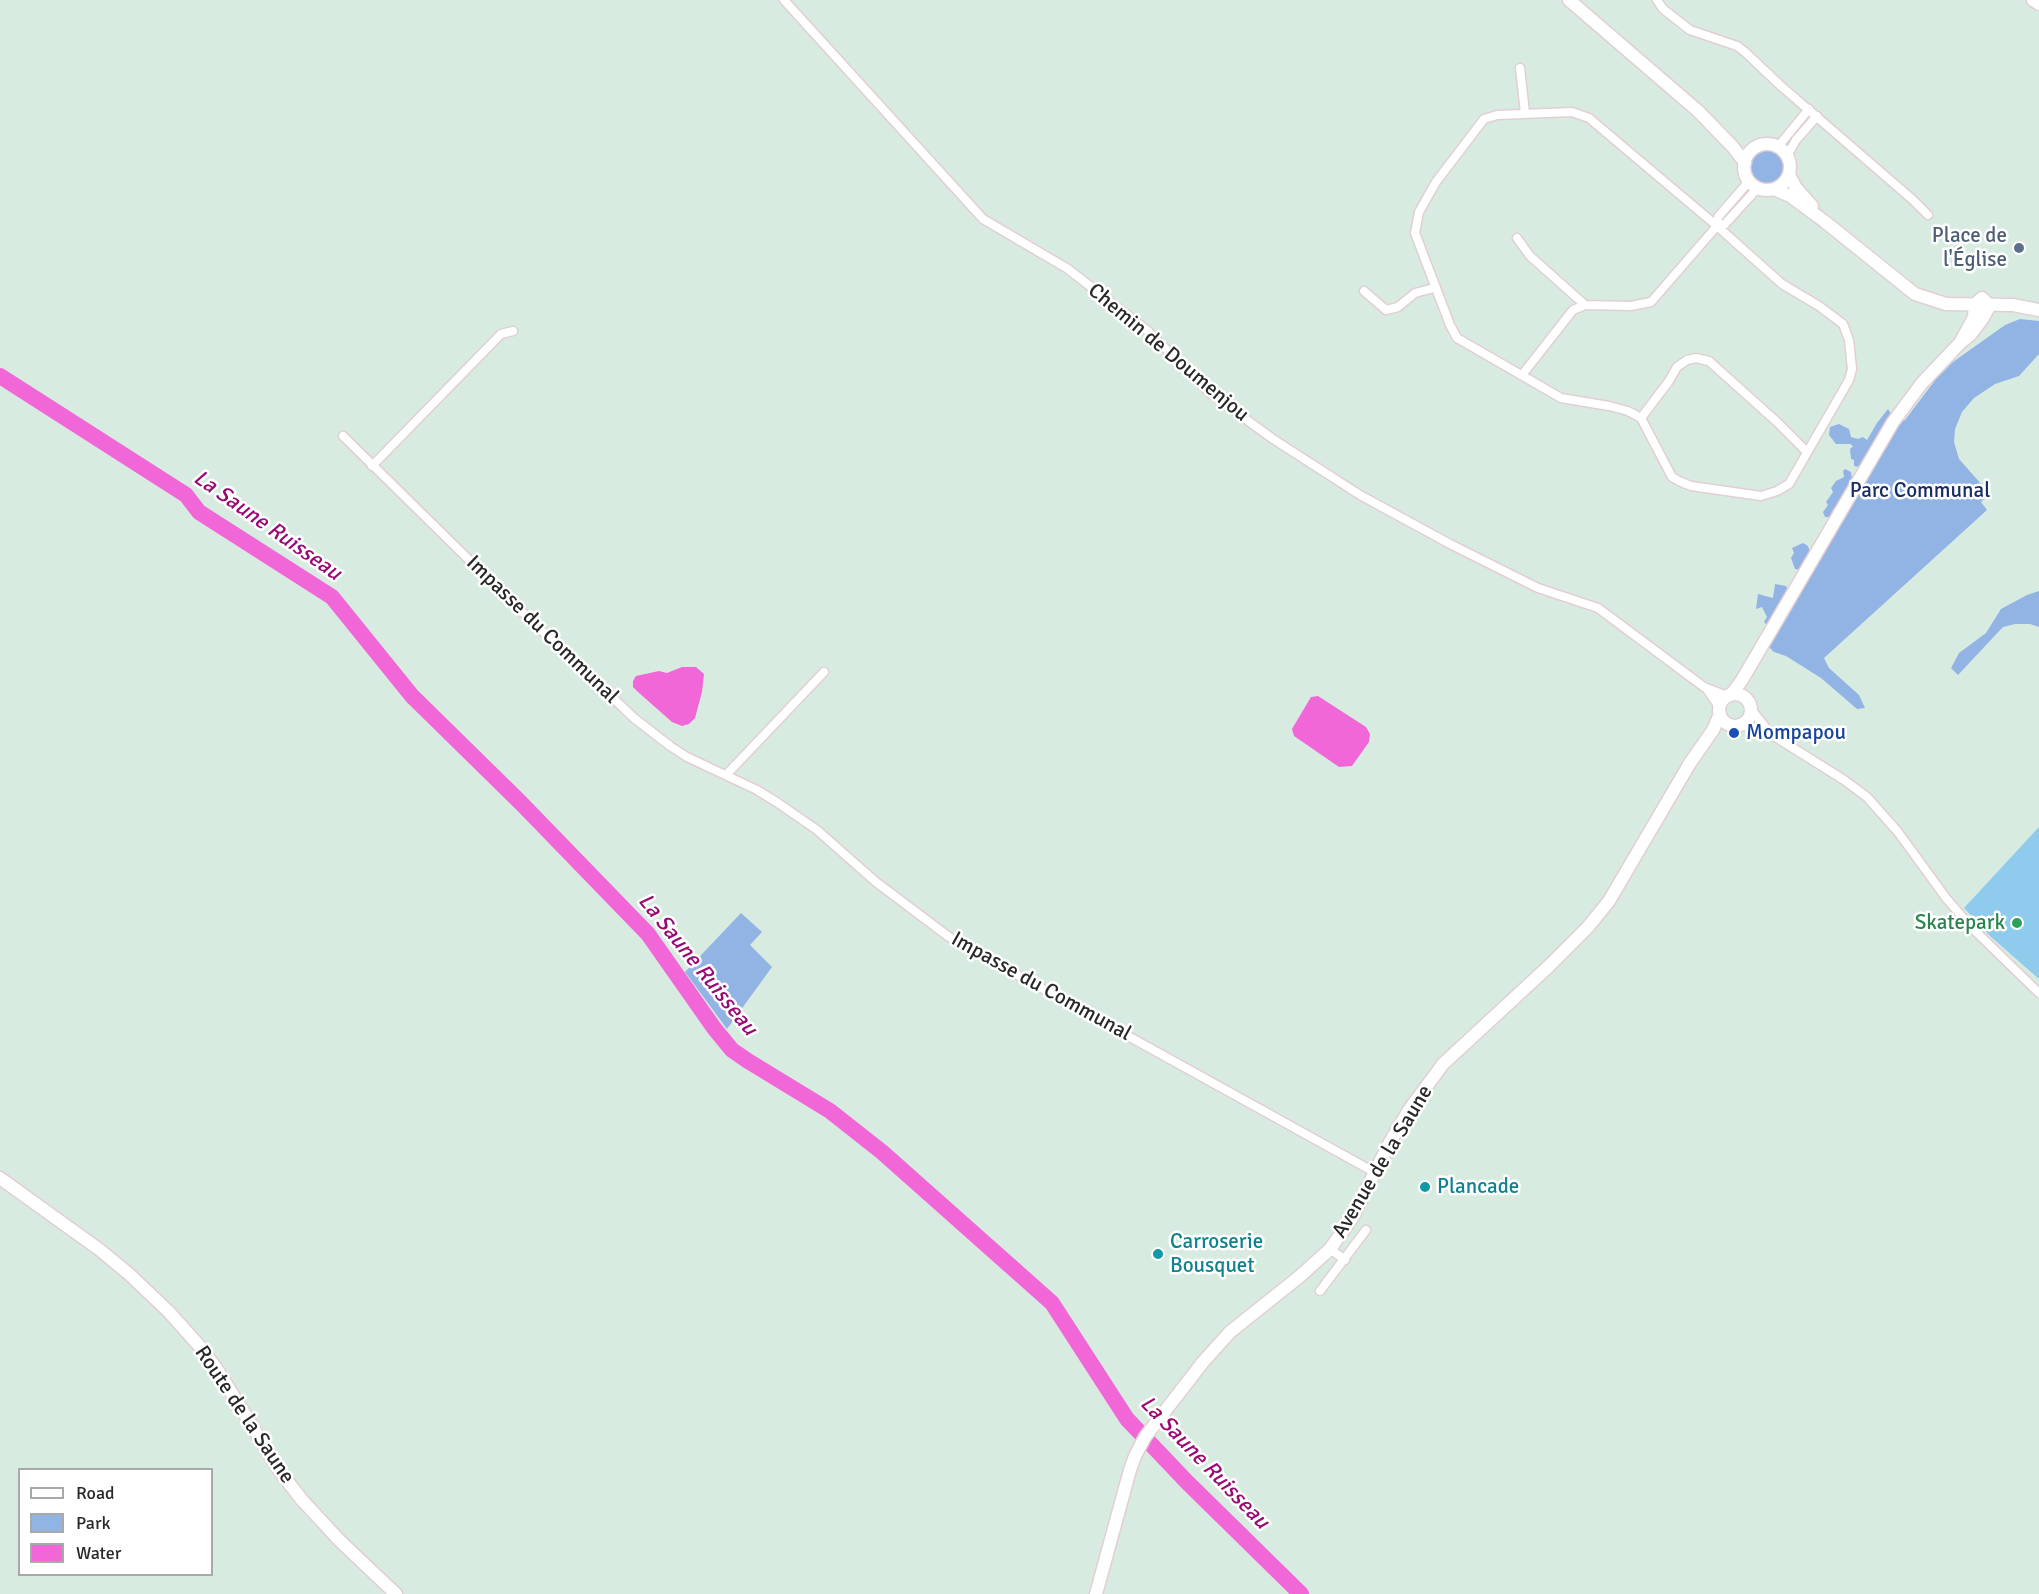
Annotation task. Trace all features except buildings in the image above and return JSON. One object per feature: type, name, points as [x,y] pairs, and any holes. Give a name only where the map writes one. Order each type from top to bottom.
[{"type":"street","name":"Chemin de Doumenjou","points":[[784,0],[983,219],[1068,269],[1149,332],[1210,393],[1273,439],[1360,495],[1538,588],[1598,608],[1704,687]]},
{"type":"street","points":[[1522,375],[1573,310],[1585,305],[1631,306],[1651,302],[1717,226],[1718,217],[1745,186],[1747,177],[1745,163],[1739,153],[1710,124],[1569,0]]},
{"type":"street","points":[[1657,0],[1663,9],[1690,30],[1737,46],[1745,52],[1928,215]]},
{"type":"street","points":[[2033,0],[2039,4]]},
{"type":"street","points":[[1520,68],[1526,113]]},
{"type":"street","points":[[1776,146],[1809,110]]},
{"type":"street","points":[[1572,112],[1589,118],[1782,284],[1819,306],[1843,324],[1850,340],[1852,369],[1849,380],[1789,484],[1761,496],[1691,486],[1672,477],[1641,418],[1628,411],[1609,406],[1561,398],[1457,338],[1434,288],[1415,234],[1419,212],[1436,182],[1484,119],[1497,115],[1526,113],[1572,112]]},
{"type":"street","points":[[1774,189],[1783,184],[1789,175],[1788,156],[1796,140],[1817,116]]},
{"type":"street","points":[[1710,124],[1748,146],[1769,144],[1776,146],[1788,156]]},
{"type":"street","points":[[1745,163],[1748,154],[1756,147]]},
{"type":"street","points":[[1789,175],[1796,188],[1824,221]]},
{"type":"street","points":[[1747,177],[1760,189]]},
{"type":"street","points":[[1717,226],[1725,224],[1754,192],[1760,189],[1774,189],[1790,196],[1824,221],[1905,286],[1939,297],[2039,310]]},
{"type":"street","points":[[1517,238],[1530,256],[1585,305]]},
{"type":"street","points":[[1364,291],[1386,310],[1398,308],[1415,292],[1434,288]]},
{"type":"street","points":[[1982,302],[2019,298],[2039,302]]},
{"type":"street","points":[[1719,711],[1750,665],[1893,422],[1922,383],[1960,343],[1982,302]]},
{"type":"street","points":[[372,466],[501,334],[513,331]]},
{"type":"street","points":[[1641,418],[1677,367],[1687,360],[1696,358],[1710,362],[1807,452]]},
{"type":"street","name":"Impasse du Communal","points":[[343,436],[519,609],[634,718],[669,746],[757,790],[817,830],[876,882],[949,937],[1374,1173]]},
{"type":"street","points":[[1736,725],[1749,719],[1747,681],[1750,665]]},
{"type":"street","points":[[726,775],[824,672]]},
{"type":"street","points":[[1704,687],[1729,695],[1742,696],[1757,719],[1774,736],[1867,797],[1894,827],[1946,898],[1971,927],[2039,993]]},
{"type":"street","points":[[1704,687],[1722,719],[1774,736]]},
{"type":"street","name":"Avenue de la Saune","points":[[1096,1594],[1130,1470],[1137,1452],[1154,1426],[1203,1362],[1230,1332],[1330,1249],[1352,1218],[1390,1142],[1409,1110],[1443,1064],[1588,927],[1609,900],[1717,723],[1719,711]]},
{"type":"street","name":"Avenue de la Saune","points":[[1704,743],[1720,730],[1736,725]]},
{"type":"street","name":"Route de la Saune","points":[[0,1178],[100,1250],[169,1312],[218,1371],[281,1473],[302,1500],[340,1541],[396,1594]]},
{"type":"street","points":[[1320,1291],[1366,1230]]},
{"type":"street","points":[[1330,1249],[1344,1260]]},
{"type":"green space","points":[[1768,150],[1780,155],[1785,167],[1780,179],[1768,184],[1756,179],[1751,167],[1756,155]]},
{"type":"green space","name":"Parc Communal","points":[[2020,319],[2039,321],[2039,354],[2019,376],[1995,384],[1974,398],[1962,412],[1955,429],[1954,442],[1959,459],[1990,494],[1981,502],[1987,510],[1824,658],[1829,668],[1859,695],[1865,708],[1857,709],[1821,678],[1786,656],[1774,652],[1767,645],[1773,631],[1764,622],[1767,617],[1762,607],[1756,609],[1758,594],[1773,598],[1775,584],[1786,586],[1789,593],[1801,570],[1795,569],[1791,558],[1794,553],[1792,548],[1803,543],[1808,546],[1810,552],[1824,545],[1837,530],[1835,522],[1851,507],[1841,503],[1833,509],[1832,517],[1825,517],[1823,512],[1833,492],[1831,488],[1836,481],[1844,477],[1845,469],[1851,472],[1852,479],[1848,493],[1889,441],[1888,433],[1880,438],[1868,453],[1868,461],[1860,467],[1854,466],[1850,449],[1853,446],[1836,444],[1829,435],[1830,427],[1839,424],[1849,429],[1851,437],[1858,439],[1863,437],[1867,440],[1888,409],[1898,424],[1905,420],[1936,379],[1953,362],[2005,325]]},
{"type":"green space","points":[[2039,591],[2039,627],[2030,624],[2015,624],[2003,627],[1958,675],[1951,668],[1959,653],[1986,633],[2001,609]]},
{"type":"green space","points":[[741,913],[762,932],[750,945],[772,967],[727,1029],[685,972]]},
{"type":"shaded area","points":[[2039,827],[2039,979],[1990,936],[1964,908]]},
{"type":"water","points":[[682,667],[696,667],[704,674],[695,718],[689,724],[682,726],[672,722],[638,692],[633,687],[633,681],[636,676],[659,671],[667,673]]},
{"type":"water","points":[[1318,696],[1366,727],[1370,734],[1369,742],[1352,766],[1339,767],[1294,736],[1292,729],[1311,697]]},
{"type":"waterway","name":"La Saune Ruisseau","points":[[0,376],[186,495],[199,512],[332,597],[412,696],[521,803],[648,934],[732,1050],[830,1111],[882,1152],[1052,1303],[1127,1419],[1187,1482],[1301,1594]]},
{"type":"place","name":"Place de l'Église","points":[[2019,248]]},
{"type":"place","name":"Mompapou","points":[[1734,733]]},
{"type":"place","name":"Skatepark","points":[[2017,923]]},
{"type":"place","name":"Plancade","points":[[1425,1187]]},
{"type":"place","name":"Carroserie Bousquet","points":[[1158,1254]]}]
